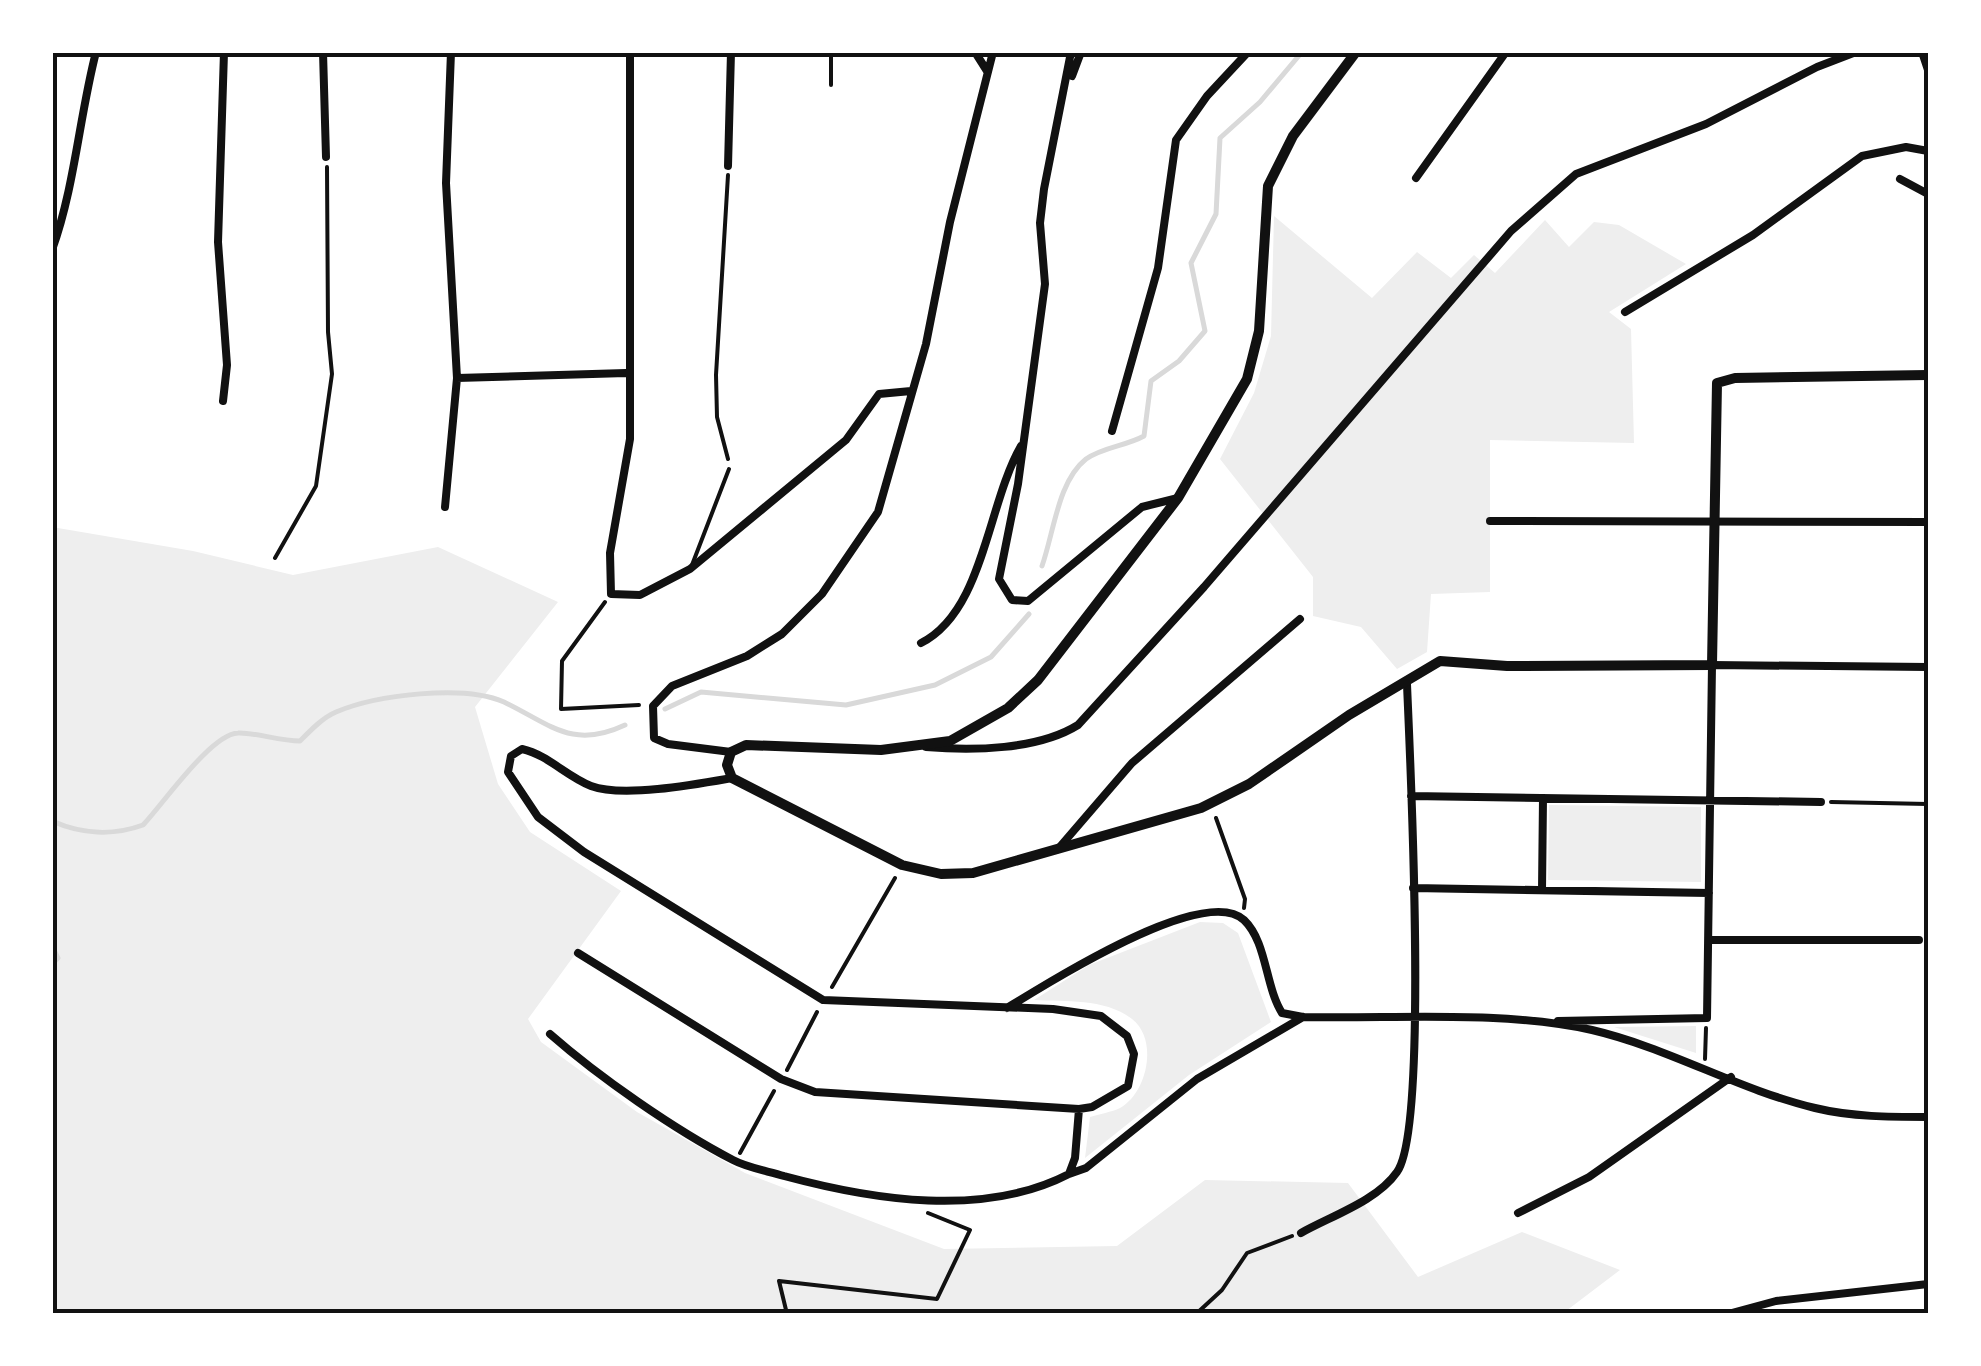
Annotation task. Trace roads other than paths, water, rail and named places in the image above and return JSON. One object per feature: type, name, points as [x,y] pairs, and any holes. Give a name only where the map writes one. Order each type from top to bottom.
[{"type":"street","points":[[52,250],[68,204],[82,106],[96,52]]},
{"type":"street","points":[[223,401],[227,365],[218,242],[224,52]]},
{"type":"street","points":[[323,52],[326,157]]},
{"type":"street","points":[[445,507],[457,378],[446,184],[451,52]]},
{"type":"street","points":[[630,52],[626,373],[630,439],[610,552],[611,594],[640,595],[690,569],[846,440],[879,394],[911,391]]},
{"type":"street","points":[[728,166],[731,52]]},
{"type":"street","points":[[975,52],[987,71]]},
{"type":"street","points":[[992,52],[901,445],[878,512],[822,594],[766,646],[672,686],[653,706],[654,738],[668,744],[731,752],[746,745],[881,750],[922,747],[950,741],[984,725],[1028,689],[1178,498],[1220,432],[1255,354],[1266,203],[1276,164],[1356,52]]},
{"type":"street","points":[[1068,88],[1071,52]]},
{"type":"street","points":[[1081,52],[1068,88],[1042,206],[1045,284],[999,579],[1012,600],[1028,601],[1142,508],[1178,498]]},
{"type":"street","points":[[1112,432],[1158,268],[1176,140],[1207,96],[1248,52]]},
{"type":"street","points":[[1424,52],[1466,52]]},
{"type":"street","points":[[1416,178],[1506,52]]},
{"type":"street","points":[[922,747],[962,750],[1004,745],[1054,736],[1078,725],[1204,588],[1510,231],[1563,185],[1576,174],[1706,124],[1817,67],[1856,52]]},
{"type":"street","points":[[1922,52],[1928,70]]},
{"type":"street","points":[[1624,312],[1754,234],[1862,156],[1906,147],[1928,151]]},
{"type":"street","points":[[1900,180],[1928,194]]},
{"type":"street","points":[[457,378],[626,373]]},
{"type":"street","points":[[1007,1008],[1083,961],[1186,916],[1222,912],[1242,918],[1254,934],[1282,1013],[1304,1017],[1528,1022],[1707,1018],[1717,384],[1735,378],[1928,375]]},
{"type":"street","points":[[921,643],[941,633],[954,616],[983,552],[1003,476],[1023,442]]},
{"type":"street","points":[[1490,521],[1928,522]]},
{"type":"street","points":[[1058,849],[1132,763],[1300,619]]},
{"type":"street","points":[[578,953],[781,1079],[815,1092],[1092,1107],[1128,1086],[1134,1054],[1127,1036],[1101,1016],[824,1000],[584,852],[538,817],[508,772],[511,756],[522,749],[538,753],[568,776],[597,788],[623,791],[732,778],[902,865],[942,874],[973,873],[1214,802],[1249,784],[1349,715],[1440,662],[1507,666],[1928,667]]},
{"type":"street","points":[[1301,1233],[1378,1191],[1400,1170],[1410,1117],[1414,1020],[1407,684]]},
{"type":"street","points":[[731,752],[727,765],[732,778]]},
{"type":"street","points":[[1411,796],[1821,802]]},
{"type":"street","points":[[1542,890],[1544,798]]},
{"type":"street","points":[[1412,888],[1709,892]]},
{"type":"street","points":[[1709,940],[1919,940]]},
{"type":"street","points":[[550,1034],[581,1061],[735,1162],[825,1187],[890,1199],[966,1198],[1038,1190],[1086,1168],[1197,1079],[1304,1017]]},
{"type":"street","points":[[1528,1022],[1588,1029],[1704,1066],[1812,1107],[1854,1116],[1928,1117]]},
{"type":"street","points":[[1518,1213],[1589,1177],[1732,1076]]},
{"type":"street","points":[[1069,1174],[1075,1158],[1079,1109]]},
{"type":"street","points":[[1728,1314],[1776,1301],[1928,1284]]},
{"type":"lane","points":[[831,52],[831,84]]},
{"type":"lane","points":[[690,569],[730,469]]},
{"type":"waterway","points":[[1042,566],[1069,480],[1086,459],[1144,436],[1151,381],[1179,361],[1205,331],[1191,263],[1216,214],[1220,138],[1260,102],[1302,52]]},
{"type":"waterway","points":[[665,709],[701,692],[846,705],[935,685],[991,657],[1029,614]]},
{"type":"waterway","points":[[52,821],[97,832],[143,825],[201,757],[227,736],[244,733],[300,741],[336,712],[396,697],[444,693],[487,697],[576,735],[606,732],[625,725]]},
{"type":"waterway","points":[[52,946],[58,958],[52,964]]}]
